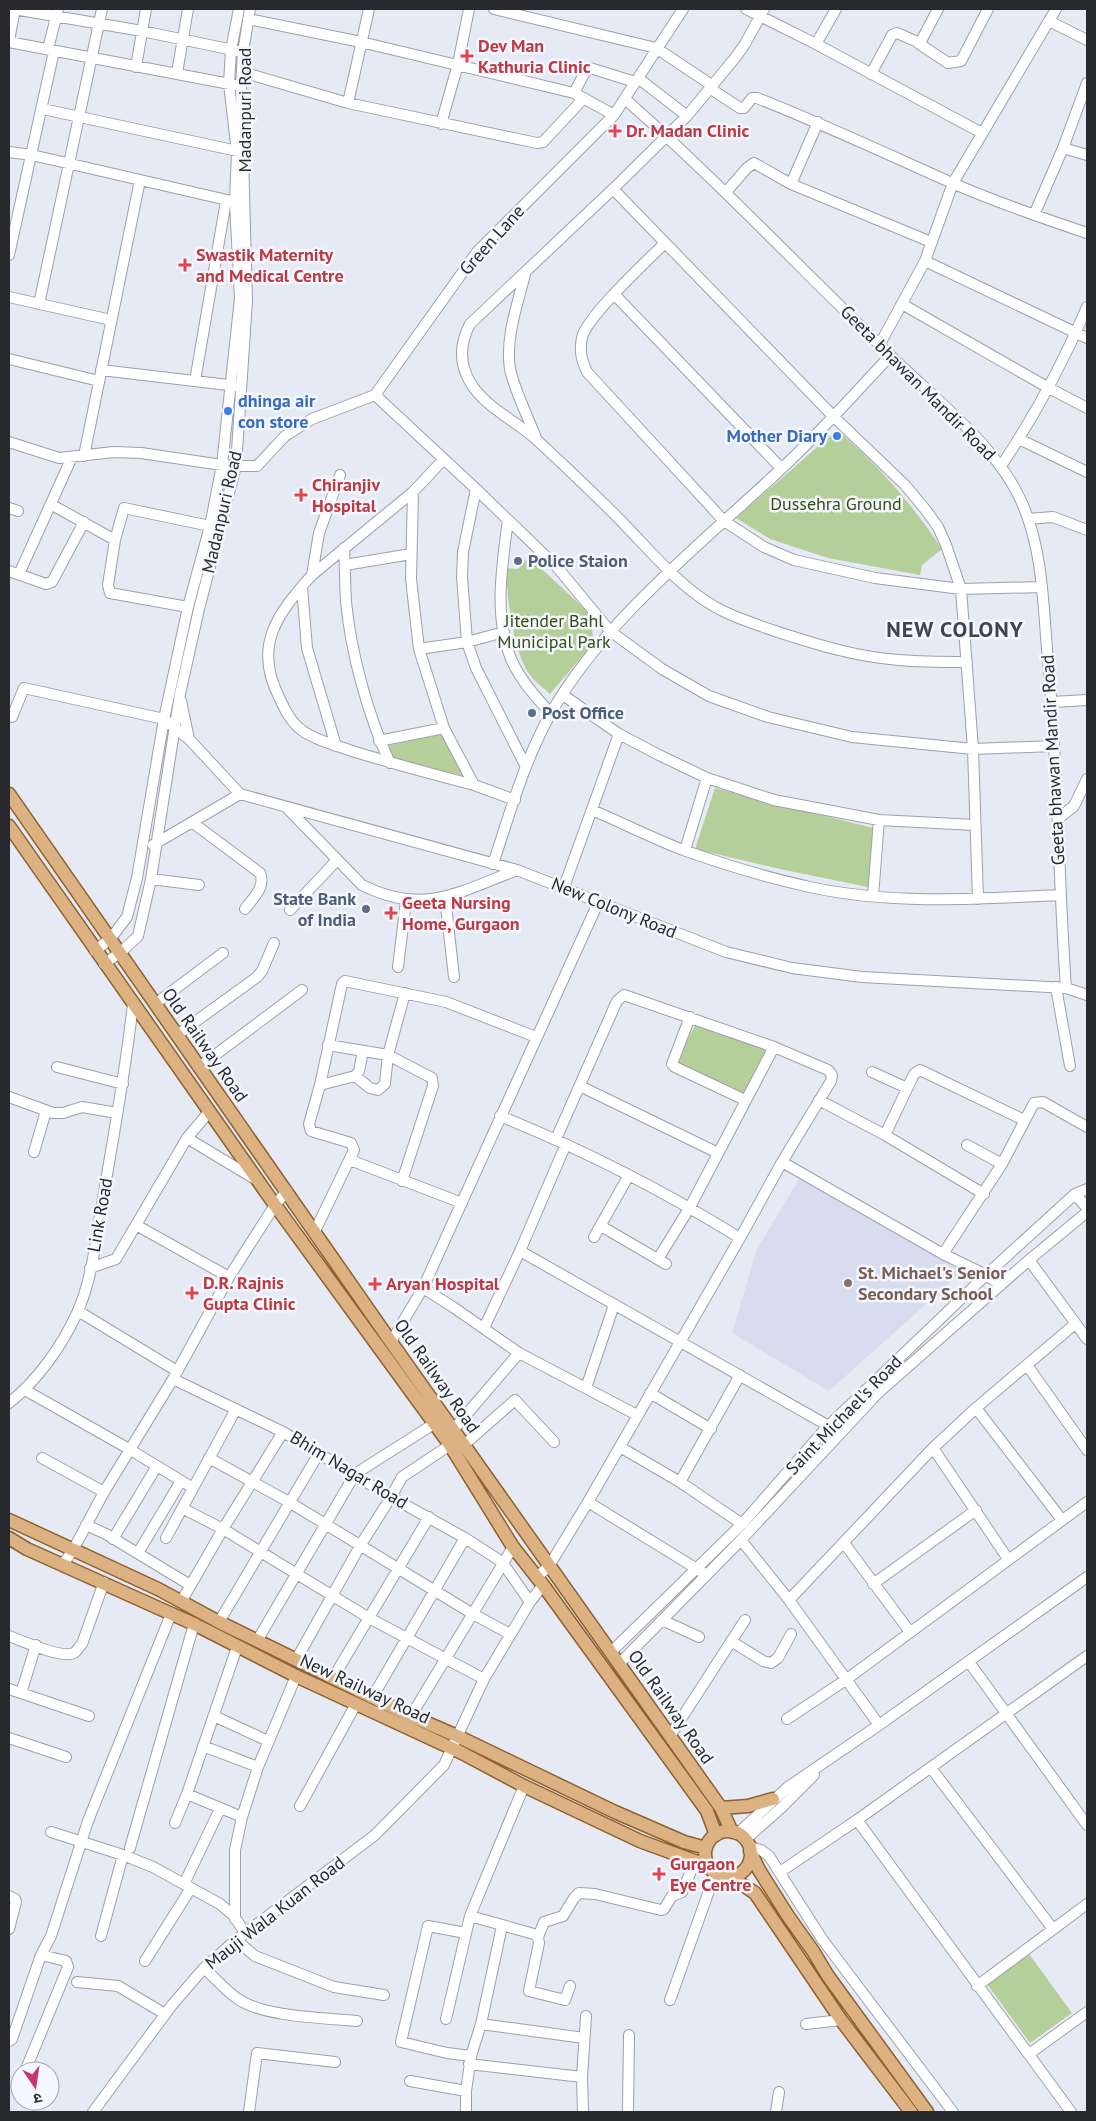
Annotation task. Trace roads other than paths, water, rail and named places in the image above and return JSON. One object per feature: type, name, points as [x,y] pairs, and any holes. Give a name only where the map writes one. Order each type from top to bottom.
[{"type":"main road","name":"Old Railway Road","points":[[9,794],[121,952],[155,1004],[391,1342],[440,1420],[450,1445],[513,1547],[540,1581],[707,1812],[716,1835]]},
{"type":"main road","name":"Old Railway Road","points":[[9,826],[104,964],[275,1205],[440,1420],[454,1429],[465,1444],[721,1808],[788,1916],[814,1951],[828,1976],[918,2111]]},
{"type":"main road","name":"New Railway Road","points":[[9,1520],[158,1589],[219,1622],[372,1698],[457,1736],[624,1816],[684,1842],[706,1848]]},
{"type":"main road","name":"New Railway Road","points":[[9,1538],[194,1624],[236,1647],[476,1760],[524,1786],[640,1841],[712,1870]]},
{"type":"main road","points":[[476,1760],[482,1748]]},
{"type":"main road","points":[[721,1808],[748,1806],[773,1799]]},
{"type":"main road","points":[[716,1835],[743,1841],[750,1859],[744,1871],[731,1877],[712,1870],[706,1861],[706,1848],[716,1835]]},
{"type":"main road","name":"Old Railway Road","points":[[731,1877],[755,1893],[841,2020],[918,2111]]},
{"type":"street","points":[[241,87],[9,41],[15,9],[58,13],[100,24],[243,52]]},
{"type":"street","points":[[39,304],[102,9]]},
{"type":"street","points":[[136,67],[146,9]]},
{"type":"street","points":[[177,74],[188,9]]},
{"type":"street","name":"Madanpuri Road","points":[[238,9],[231,50],[229,84],[240,152]]},
{"type":"street","points":[[348,103],[369,9]]},
{"type":"street","points":[[441,124],[458,64],[470,9]]},
{"type":"street","points":[[494,9],[656,48],[740,108],[744,108],[754,98],[818,122],[953,183],[1034,215],[1087,233]]},
{"type":"street","name":"Green Lane","points":[[375,395],[477,252],[614,115],[683,9]]},
{"type":"street","points":[[746,9],[762,12],[816,44],[982,133]]},
{"type":"street","points":[[816,44],[836,9]]},
{"type":"street","points":[[918,43],[923,41],[938,9]]},
{"type":"street","points":[[871,74],[895,33],[918,43],[948,63],[961,61],[988,9]]},
{"type":"street","points":[[880,344],[925,261],[953,183],[1056,9]]},
{"type":"street","points":[[762,12],[745,44],[712,88],[687,116],[470,324],[465,334],[462,350],[463,363],[470,382],[484,399],[536,439],[601,501],[670,572],[701,599],[724,612],[751,623],[841,652],[899,660],[967,662]]},
{"type":"street","points":[[9,255],[42,109],[58,13]]},
{"type":"street","points":[[249,14],[574,93],[614,115]]},
{"type":"street","name":"Madanpuri Road","points":[[96,950],[110,938],[127,917],[143,846],[164,719],[188,607],[210,526],[222,465],[240,298],[236,202],[240,152],[243,52],[249,14]]},
{"type":"street","points":[[1049,21],[1087,40]]},
{"type":"street","points":[[574,93],[585,72],[590,68],[636,80],[687,116]]},
{"type":"street","points":[[242,72],[348,103],[441,124],[540,143],[584,98]]},
{"type":"street","points":[[1034,215],[1063,148],[1087,83]]},
{"type":"street","name":"Geeta bhawan Mandir Road","points":[[625,99],[668,136],[890,356],[940,402],[1001,466],[1022,502],[1035,545],[1042,587],[1052,702],[1059,818],[1061,987],[1070,1066]]},
{"type":"street","points":[[1077,108],[1087,112]]},
{"type":"street","points":[[42,109],[240,152]]},
{"type":"street","points":[[792,184],[818,122]]},
{"type":"street","points":[[1063,148],[1087,155]]},
{"type":"street","points":[[9,152],[32,155],[236,202],[195,381]]},
{"type":"street","points":[[726,192],[747,168],[754,163],[792,184],[931,242]]},
{"type":"street","points":[[84,456],[140,180]]},
{"type":"street","points":[[613,189],[834,416],[905,485],[925,509],[946,545],[961,589],[973,750],[978,898]]},
{"type":"street","name":"Madanpuri Road","points":[[104,964],[121,952],[138,936],[151,879],[180,694],[199,609],[236,466],[243,386],[247,300],[236,202]]},
{"type":"street","points":[[665,243],[614,294],[587,327],[582,337],[582,361],[587,372],[724,521],[764,547],[794,560],[875,578],[961,589],[1042,587]]},
{"type":"street","points":[[925,261],[1087,338]]},
{"type":"street","points":[[525,273],[510,342],[509,357],[510,370],[536,439]]},
{"type":"street","points":[[614,294],[782,468]]},
{"type":"street","points":[[9,297],[111,320]]},
{"type":"street","points":[[902,304],[1087,408]]},
{"type":"street","points":[[1001,466],[1019,439],[1077,332],[1087,308]]},
{"type":"street","points":[[493,864],[525,765],[562,695],[610,632],[670,572],[782,468],[890,356]]},
{"type":"street","points":[[9,359],[99,381]]},
{"type":"street","points":[[101,370],[243,386]]},
{"type":"street","points":[[9,442],[48,455],[72,457],[114,452],[141,453],[222,465],[256,466],[285,436],[306,422],[375,395],[556,566],[610,632],[662,669],[709,696],[768,717],[852,737],[973,750],[1054,746]]},
{"type":"street","points":[[1019,439],[1087,472]]},
{"type":"street","points":[[72,457],[52,506],[14,573],[46,584],[52,582],[84,522]]},
{"type":"street","points":[[443,460],[413,492],[312,575],[302,587],[272,629],[267,660],[272,685],[287,714],[304,732],[336,746],[390,763],[474,785],[514,800]]},
{"type":"street","points":[[312,575],[319,533],[340,475]]},
{"type":"street","points":[[476,489],[463,552],[462,577],[467,642],[476,668],[525,765]]},
{"type":"street","points":[[413,492],[411,579],[418,649],[444,728],[474,785]]},
{"type":"street","points":[[52,506],[116,540]]},
{"type":"street","points":[[188,607],[110,593],[108,585],[124,508],[210,526]]},
{"type":"street","points":[[1028,519],[1053,517],[1087,530]]},
{"type":"street","points":[[508,520],[500,587],[504,632],[512,661],[529,689],[551,714]]},
{"type":"street","points":[[344,548],[346,602],[355,659],[380,741],[390,763]]},
{"type":"street","points":[[345,566],[411,554]]},
{"type":"street","points":[[302,587],[307,648],[336,746]]},
{"type":"street","points":[[418,649],[467,642],[504,632]]},
{"type":"street","points":[[12,717],[24,688],[164,719],[189,739],[240,794],[156,845],[143,846]]},
{"type":"street","points":[[180,694],[189,739]]},
{"type":"street","points":[[562,695],[618,734],[706,778],[774,800],[879,820],[975,825]]},
{"type":"street","points":[[1052,702],[1087,700]]},
{"type":"street","points":[[380,741],[444,728]]},
{"type":"street","points":[[564,887],[618,734]]},
{"type":"street","points":[[685,850],[706,778]]},
{"type":"street","points":[[1059,818],[1074,806],[1087,779]]},
{"type":"street","name":"New Colony Road","points":[[240,794],[517,870],[726,952],[792,968],[862,977],[1061,987],[1087,996]]},
{"type":"street","points":[[285,806],[362,885],[378,893],[406,901],[424,901],[445,897],[517,870]]},
{"type":"street","points":[[592,810],[685,850],[747,870],[811,887],[873,896],[978,898],[1060,895]]},
{"type":"street","points":[[873,896],[879,820]]},
{"type":"street","points":[[193,823],[260,873],[261,887],[245,909]]},
{"type":"street","points":[[290,910],[336,860]]},
{"type":"street","points":[[151,879],[199,885]]},
{"type":"street","points":[[445,897],[454,977]]},
{"type":"street","points":[[398,967],[406,901]]},
{"type":"street","points":[[391,1342],[423,1288],[598,903]]},
{"type":"street","points":[[177,1035],[257,977],[262,971],[274,943]]},
{"type":"street","points":[[155,1004],[223,954]]},
{"type":"street","points":[[315,1231],[354,1150],[352,1143],[316,1134],[309,1124],[320,1085],[342,984],[345,981],[446,1002],[536,1037]]},
{"type":"street","points":[[199,1067],[302,990]]},
{"type":"street","points":[[355,1076],[370,1088],[382,1088],[385,1084],[388,1055],[405,993]]},
{"type":"street","points":[[556,1139],[620,997],[629,996],[774,1048],[745,1100],[662,1262],[601,1226]]},
{"type":"street","name":"Link Road","points":[[9,1403],[25,1390],[60,1343],[78,1311],[90,1268],[123,1084],[133,1003]]},
{"type":"street","points":[[690,1017],[672,1064],[745,1100]]},
{"type":"street","points":[[328,1045],[388,1055],[429,1075],[433,1080],[433,1086],[402,1180]]},
{"type":"street","name":"Mauji Wala Kuan Road","points":[[93,2112],[165,2014],[204,1968],[240,1937],[375,1835],[444,1765],[484,1679],[620,1448],[637,1414],[681,1342],[782,1162],[832,1079],[832,1075],[828,1070],[774,1048]]},
{"type":"street","points":[[320,1085],[355,1076],[359,1070],[363,1051]]},
{"type":"street","points":[[57,1066],[123,1084]]},
{"type":"street","points":[[885,1136],[914,1074],[917,1071],[923,1070],[1024,1120]]},
{"type":"street","points":[[872,1072],[907,1088]]},
{"type":"street","points":[[580,1086],[718,1153]]},
{"type":"street","points":[[9,1097],[59,1114],[82,1107],[117,1113]]},
{"type":"street","points":[[818,1100],[885,1136],[984,1194]]},
{"type":"street","points":[[942,1254],[984,1194],[1034,1103],[1043,1102],[1087,1127]]},
{"type":"street","points":[[34,1152],[46,1111]]},
{"type":"street","points":[[90,1268],[116,1259],[187,1138],[209,1112]]},
{"type":"street","points":[[500,1116],[556,1139],[629,1175],[690,1207],[740,1238]]},
{"type":"street","points":[[187,1138],[259,1181]]},
{"type":"street","points":[[484,1328],[520,1251],[566,1144]]},
{"type":"street","points":[[967,1146],[1002,1164]]},
{"type":"street","points":[[350,1160],[462,1202]]},
{"type":"street","points":[[782,1162],[942,1254],[986,1275],[1001,1285]]},
{"type":"street","points":[[594,1237],[629,1175]]},
{"type":"street","name":"Saint Michael's Road","points":[[611,1652],[742,1524],[827,1426],[986,1275],[1075,1194],[1087,1190]]},
{"type":"street","points":[[64,1564],[129,1448],[175,1375],[229,1277],[275,1205],[287,1191]]},
{"type":"street","points":[[1075,1194],[1087,1208]]},
{"type":"street","name":"Saint Michael's Road","points":[[619,1664],[741,1540],[878,1393],[1029,1260],[1087,1212]]},
{"type":"street","points":[[136,1225],[229,1277]]},
{"type":"street","points":[[520,1251],[840,1433]]},
{"type":"street","points":[[1029,1260],[1087,1339]]},
{"type":"street","points":[[423,1288],[519,1353],[637,1414]]},
{"type":"street","points":[[586,1388],[614,1306]]},
{"type":"street","name":"Bhim Nagar Road","points":[[78,1311],[175,1375],[236,1410],[283,1432],[391,1497],[465,1538],[502,1562]]},
{"type":"street","points":[[789,1600],[933,1448],[976,1408],[1075,1324]]},
{"type":"street","points":[[454,1429],[519,1353]]},
{"type":"street","points":[[1027,1365],[1087,1450]]},
{"type":"street","points":[[680,1482],[711,1430],[740,1375]]},
{"type":"street","points":[[25,1390],[129,1448],[193,1488]]},
{"type":"street","points":[[650,1393],[711,1430]]},
{"type":"street","points":[[465,1444],[516,1400],[554,1442]]},
{"type":"street","points":[[976,1408],[1062,1520]]},
{"type":"street","points":[[166,1538],[236,1410]]},
{"type":"street","points":[[257,1641],[355,1474],[440,1420]]},
{"type":"street","points":[[181,1602],[223,1529],[283,1432]]},
{"type":"street","points":[[296,1660],[396,1486],[406,1473],[450,1445]]},
{"type":"street","points":[[620,1448],[680,1482],[742,1524]]},
{"type":"street","points":[[933,1448],[1008,1559]]},
{"type":"street","points":[[219,1622],[319,1453]]},
{"type":"street","points":[[42,1458],[104,1492]]},
{"type":"street","points":[[209,1458],[289,1502],[473,1614],[510,1634]]},
{"type":"street","points":[[113,1539],[157,1466]]},
{"type":"street","points":[[138,1553],[181,1481]]},
{"type":"street","points":[[588,1502],[707,1574]]},
{"type":"street","points":[[787,1719],[847,1679],[1087,1502]]},
{"type":"street","points":[[182,1508],[223,1529],[369,1618],[484,1679]]},
{"type":"street","points":[[873,1584],[976,1510]]},
{"type":"street","points":[[333,1678],[429,1517]]},
{"type":"street","points":[[86,1525],[138,1553],[190,1585]]},
{"type":"street","points":[[372,1698],[465,1538]]},
{"type":"street","points":[[741,1540],[789,1600],[879,1726]]},
{"type":"street","points":[[844,1543],[910,1632]]},
{"type":"street","points":[[411,1716],[502,1562],[513,1547]]},
{"type":"street","points":[[502,1562],[530,1602]]},
{"type":"street","points":[[743,1841],[773,1799],[879,1726],[1087,1577]]},
{"type":"street","points":[[9,1636],[59,1654],[76,1652],[82,1644],[104,1582]]},
{"type":"street","points":[[9,2040],[12,2039],[41,1955],[51,1936],[81,1842],[171,1614]]},
{"type":"street","points":[[662,1620],[699,1637]]},
{"type":"street","points":[[670,1736],[745,1620]]},
{"type":"street","points":[[101,1936],[194,1624]]},
{"type":"street","points":[[731,1641],[763,1661],[771,1663],[778,1658],[791,1634]]},
{"type":"street","points":[[21,1693],[36,1646]]},
{"type":"street","points":[[175,1823],[187,1794],[236,1647]]},
{"type":"street","points":[[780,1872],[931,1768],[1087,1656]]},
{"type":"street","points":[[969,1662],[1087,1826]]},
{"type":"street","points":[[296,1676],[258,1767],[242,1817],[235,1850],[235,1919],[240,1937],[255,1956],[334,1987],[384,1995]]},
{"type":"street","points":[[9,1689],[89,1716]]},
{"type":"street","points":[[300,1806],[356,1704]]},
{"type":"street","points":[[214,1716],[268,1741]]},
{"type":"street","points":[[9,1738],[66,1757]]},
{"type":"street","points":[[203,1746],[258,1767]]},
{"type":"street","points":[[743,1841],[782,1807],[829,1760]]},
{"type":"street","points":[[931,1768],[1053,1929]]},
{"type":"street","points":[[446,2019],[470,1916],[524,1786]]},
{"type":"street","points":[[187,1794],[242,1817]]},
{"type":"street","points":[[145,1961],[188,1886],[220,1808]]},
{"type":"street","points":[[857,1820],[1071,2112]]},
{"type":"street","points":[[51,1832],[81,1842],[127,1851],[220,1904],[235,1919]]},
{"type":"street","points":[[743,1841],[767,1853],[822,1939],[953,2112]]},
{"type":"street","points":[[570,1986],[564,2000],[528,1991],[539,1943],[538,1937],[544,1922],[563,1916],[579,1893],[595,1894],[664,1910],[672,1896],[682,1892],[695,1862]]},
{"type":"street","points":[[670,2000],[712,1870]]},
{"type":"street","points":[[9,1896],[15,1899],[16,1902],[9,1929]]},
{"type":"street","points":[[977,1986],[1087,1904]]},
{"type":"street","points":[[470,1916],[534,1934],[538,1937]]},
{"type":"street","points":[[466,1933],[428,1926],[401,2042],[470,2060],[582,2077]]},
{"type":"street","points":[[466,2112],[466,2091],[470,2060],[481,2024],[502,1926]]},
{"type":"street","points":[[29,2061],[68,1967],[66,1961],[41,1955]]},
{"type":"street","points":[[204,1968],[239,2000],[248,2004],[280,2014],[357,2021]]},
{"type":"street","points":[[77,1982],[118,1986],[165,2014]]},
{"type":"street","points":[[1029,2054],[1087,2012]]},
{"type":"street","points":[[583,2112],[582,2077],[586,2016]]},
{"type":"street","points":[[806,2024],[841,2020]]},
{"type":"street","points":[[481,2024],[584,2038]]},
{"type":"street","points":[[628,2035],[628,2112]]},
{"type":"street","points":[[250,2112],[257,2053],[335,2062]]},
{"type":"street","points":[[410,2081],[466,2091]]},
{"type":"street","points":[[776,2112],[779,2092]]},
{"type":"place","name":"Dev Man Kathuria Clinic","points":[[467,56]]},
{"type":"place","name":"Dr. Madan Clinic","points":[[615,131]]},
{"type":"place","name":"Swastik Maternity and Medical Centre","points":[[185,265]]},
{"type":"place","name":"dhinga air con store","points":[[228,411]]},
{"type":"place","name":"Mother Diary","points":[[837,436]]},
{"type":"place","name":"Chiranjiv Hospital","points":[[301,495]]},
{"type":"place","name":"Police Staion","points":[[518,561]]},
{"type":"place","name":"Post Office","points":[[532,713]]},
{"type":"place","name":"State Bank of India","points":[[366,909]]},
{"type":"place","name":"Geeta Nursing Home, Gurgaon","points":[[391,913]]},
{"type":"place","name":"St. Michael's Senior Secondary School","points":[[848,1283]]},
{"type":"place","name":"Aryan Hospital","points":[[375,1284]]},
{"type":"place","name":"D.R. Rajnis Gupta Clinic","points":[[192,1293]]},
{"type":"place","name":"Gurgaon Eye Centre","points":[[659,1874]]},
{"type":"district","name":"NEW COLONY","points":[[955,629]]},
{"type":"park label","name":"Dussehra Ground","points":[[836,504]]},
{"type":"park label","name":"Jitender Bahl Municipal Park","points":[[554,631]]}]
